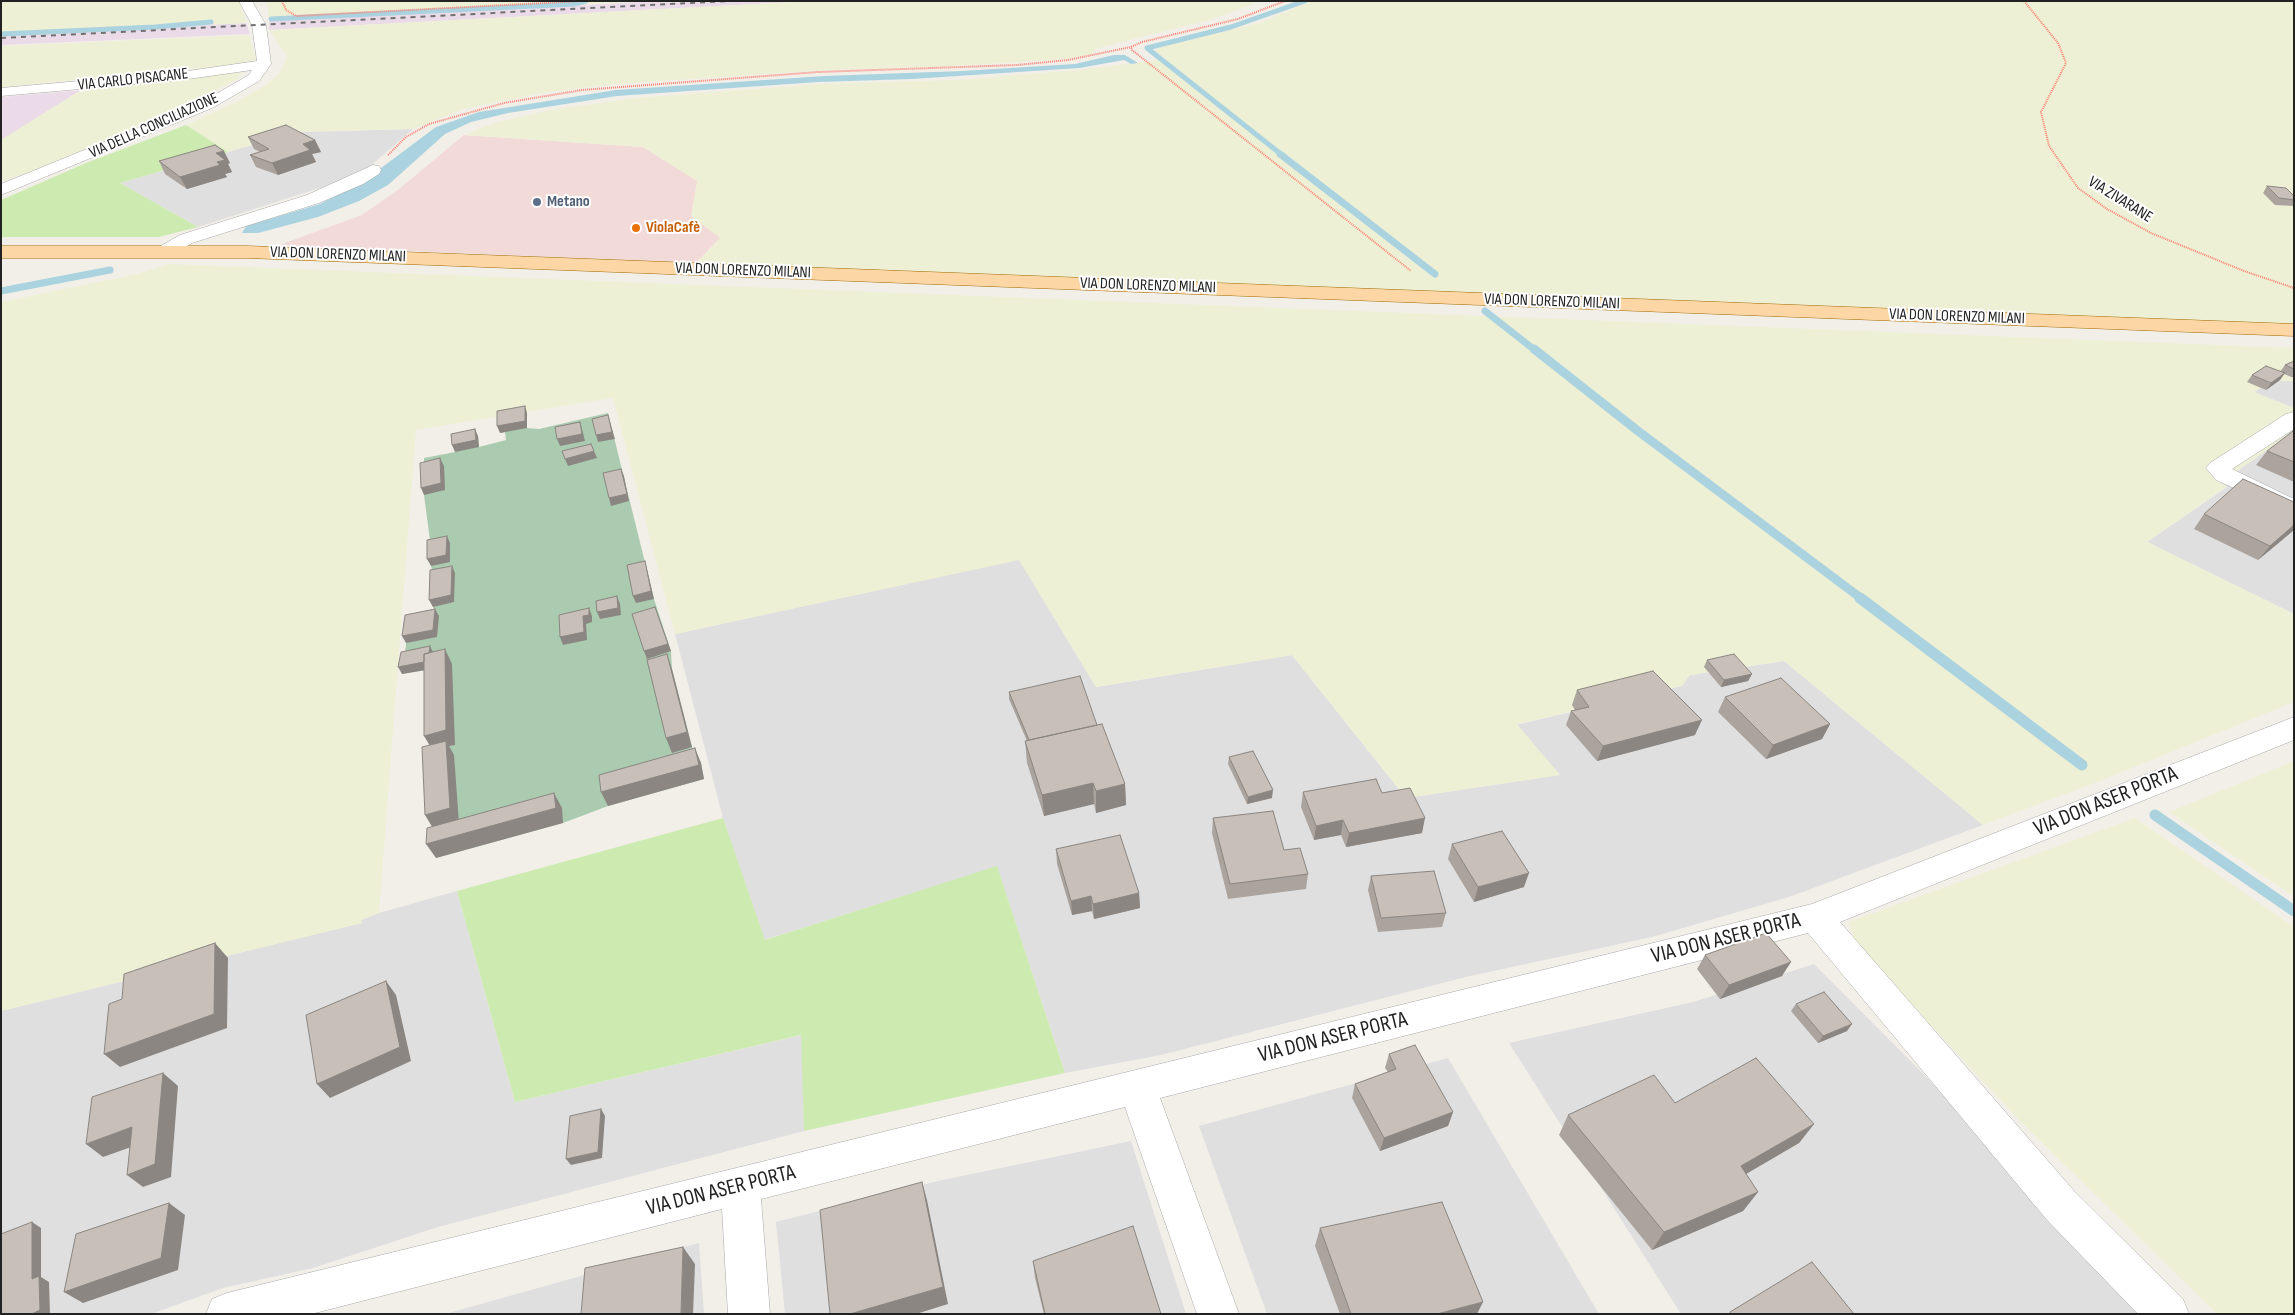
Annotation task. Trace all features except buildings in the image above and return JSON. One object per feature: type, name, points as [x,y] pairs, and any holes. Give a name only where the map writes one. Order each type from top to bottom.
[{"type":"main road","name":"VIA DON LORENZO MILANI","points":[[1,252],[166,250],[247,252],[2294,330]]},
{"type":"street","points":[[245,1],[259,26],[264,64]]},
{"type":"street","name":"VIA CARLO PISACANE","points":[[1,92],[181,76],[264,64]]},
{"type":"street","name":"VIA DELLA CONCILIAZIONE","points":[[1,190],[207,105],[254,78],[264,64]]},
{"type":"street","points":[[166,250],[186,239],[313,199],[357,180],[373,170]]},
{"type":"street","points":[[2294,419],[2218,468],[2224,475],[2294,508]]},
{"type":"street","name":"VIA DON ASER PORTA","points":[[227,1314],[302,1304],[740,1186],[1815,917],[2294,728]]},
{"type":"street","points":[[1815,917],[2061,1206],[2168,1314]]},
{"type":"street","points":[[1137,1087],[1218,1314]]},
{"type":"street","points":[[740,1186],[749,1314]]},
{"type":"path","points":[[282,1],[286,10],[296,16],[582,1]]},
{"type":"path","points":[[373,170],[406,137],[429,124],[459,114],[504,103],[582,90],[818,72],[1017,64],[1068,60],[1131,47],[1142,42],[1238,19],[1285,1]]},
{"type":"path","name":"VIA ZIVARANE","points":[[2024,1],[2058,43],[2066,63],[2041,112],[2049,146],[2078,188],[2107,209],[2151,233],[2244,271],[2294,288]]},
{"type":"path","points":[[1131,47],[1144,60],[1445,298]]},
{"type":"shaded area","points":[[655,1],[811,1],[269,30],[269,21]]},
{"type":"shaded area","points":[[246,23],[250,34],[1,45],[1,35]]},
{"type":"shaded area","points":[[84,90],[13,139],[1,139],[1,97]]},
{"type":"shaded area","points":[[413,129],[360,175],[198,227],[120,183],[297,132]]},
{"type":"shaded area","name":"Metano","points":[[464,135],[643,147],[698,181],[720,238],[695,264],[279,245],[362,215],[399,189]]},
{"type":"shaded area","points":[[2271,381],[2294,381],[2294,408],[2253,392]]},
{"type":"shaded area","points":[[2294,431],[2294,614],[2147,542],[2227,487],[2220,483]]},
{"type":"shaded area","points":[[1019,559],[1096,687],[1292,655],[1406,798],[1559,775],[1516,725],[1681,686],[1690,675],[1784,661],[1983,825],[1789,897],[1652,937],[1470,976],[1161,1055],[1065,1073],[997,867],[764,940],[723,818],[675,634]]},
{"type":"shaded area","points":[[457,891],[515,1102],[802,1035],[804,1131],[438,1227],[313,1268],[223,1288],[151,1314],[1,1314],[1,1011],[361,923],[361,920],[379,913]]},
{"type":"shaded area","points":[[1814,964],[2162,1314],[1681,1314],[1509,1043],[1693,1002]]},
{"type":"shaded area","points":[[1448,1058],[1599,1314],[1267,1314],[1199,1126]]},
{"type":"shaded area","points":[[1131,1141],[1186,1314],[785,1314],[776,1222],[938,1181]]},
{"type":"shaded area","points":[[699,1243],[704,1314],[445,1314]]},
{"type":"green space","points":[[1,1],[239,1],[246,23],[1,35]]},
{"type":"green space","points":[[267,1],[655,1],[269,21]]},
{"type":"green space","points":[[811,1],[1262,1],[1207,21],[1096,49],[1091,54],[1065,59],[952,66],[825,70],[617,84],[542,93],[464,109],[413,129],[297,132],[228,152],[186,125],[244,98],[267,84],[280,73],[287,56],[269,30]]},
{"type":"green space","points":[[1312,1],[2294,1],[2294,326],[695,264],[720,238],[691,216],[697,181],[643,147],[464,135],[497,122],[550,110],[635,98],[821,84],[957,80],[1079,70],[1166,59],[1155,51],[1159,47],[1259,23]]},
{"type":"green space","points":[[249,35],[256,60],[243,64],[1,87],[1,46]]},
{"type":"green space","points":[[243,72],[236,80],[177,109],[36,170],[1,182],[1,140],[81,90]]},
{"type":"green space","points":[[186,125],[228,152],[120,183],[198,227],[159,237],[1,237],[1,200],[86,163]]},
{"type":"green space","points":[[169,264],[2294,348],[2294,381],[2271,381],[2254,392],[2294,408],[2294,431],[2220,483],[2227,486],[2147,542],[2294,614],[2294,702],[2100,781],[1983,825],[1784,661],[1690,675],[1682,686],[1517,724],[1560,775],[1406,798],[1292,655],[1096,687],[1019,560],[675,634],[613,398],[416,430],[379,913],[361,920],[362,923],[1,1011],[1,302],[137,274]]},
{"type":"green space","points":[[527,413],[527,428],[539,429],[608,413],[654,599],[671,651],[672,669],[692,747],[701,763],[704,779],[608,806],[563,823],[436,858],[431,669],[402,674],[409,622],[438,616],[433,607],[434,578],[431,566],[431,548],[424,495],[424,458],[455,452],[478,436],[479,447],[506,440],[505,432],[500,433],[499,418]]},
{"type":"green space","points":[[2294,761],[2294,897],[2169,812]]},
{"type":"green space","points":[[723,818],[765,940],[997,866],[1065,1073],[804,1131],[801,1035],[515,1102],[457,891]]},
{"type":"green space","points":[[2135,818],[2294,927],[2294,1314],[2217,1314],[2019,1120],[1857,946],[1849,922]]},
{"type":"water","points":[[1114,55],[1125,55],[1138,63],[1131,64],[1124,60],[1079,68],[912,79],[818,82],[617,96],[508,113],[471,122],[445,134],[388,185],[359,201],[318,217],[258,233],[242,233],[246,226],[320,204],[365,180],[436,127],[479,112],[616,90],[824,76],[962,71],[1075,64]]},
{"type":"waterway","points":[[271,19],[574,4],[586,1]]},
{"type":"waterway","points":[[1282,155],[1147,48],[1231,27],[1305,1]]},
{"type":"waterway","points":[[1,34],[155,27],[211,22]]},
{"type":"waterway","points":[[1280,154],[1435,274]]},
{"type":"waterway","points":[[1,291],[110,270]]},
{"type":"waterway","points":[[1485,311],[1536,351]]},
{"type":"waterway","points":[[1534,349],[1638,431],[1862,599]]},
{"type":"waterway","points":[[1860,598],[2082,765]]},
{"type":"waterway","points":[[2155,815],[2294,911]]},
{"type":"railway","points":[[1,38],[729,1]]},
{"type":"place","name":"Metano","points":[[537,202]]},
{"type":"place","name":"ViolaCafè","points":[[636,228]]}]
